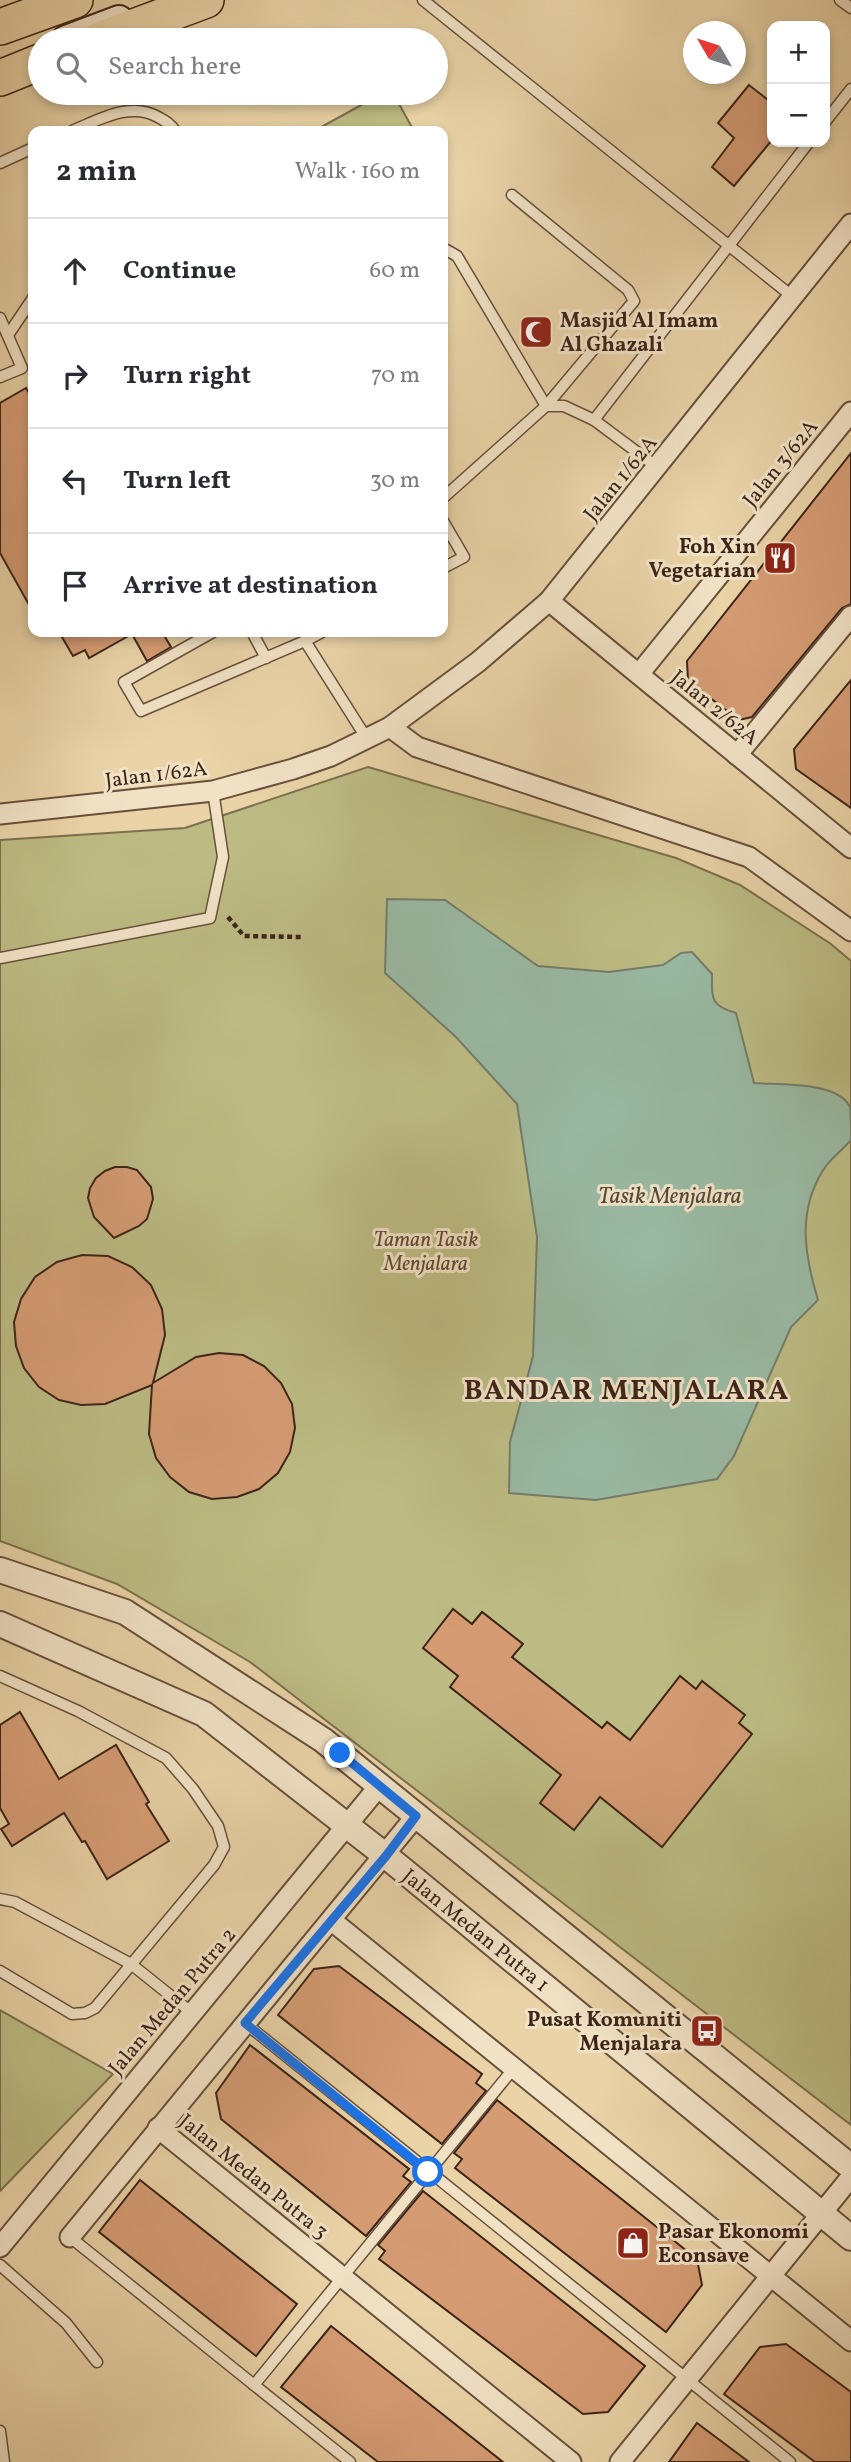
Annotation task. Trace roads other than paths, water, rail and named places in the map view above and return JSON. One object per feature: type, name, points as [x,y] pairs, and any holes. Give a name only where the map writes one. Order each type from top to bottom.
[{"type":"highway","points":[[0,27],[75,0]]},
{"type":"highway","points":[[131,28],[206,0]]},
{"type":"highway","points":[[0,75],[28,66]]},
{"type":"main road","points":[[0,10],[30,0]]},
{"type":"main road","points":[[99,28],[172,1]]},
{"type":"main road","points":[[0,64],[28,54]]},
{"type":"main road","points":[[0,75],[28,58]]},
{"type":"street","name":"Jalan 1/62A","points":[[0,814],[213,791],[331,756],[390,727],[478,662],[549,601],[851,224]]},
{"type":"street","name":"Jalan 3/62A","points":[[639,674],[851,412]]},
{"type":"street","name":"Jalan 2/62A","points":[[549,601],[851,848]]},
{"type":"street","points":[[737,755],[851,617]]},
{"type":"street","points":[[390,727],[417,747],[749,857],[851,931]]},
{"type":"street","points":[[0,1570],[125,1612],[323,1740],[851,2167]]},
{"type":"street","name":"Jalan Medan Putra 1","points":[[0,1624],[204,1714],[386,1856],[851,2238]]},
{"type":"street","name":"Jalan Medan Putra 2","points":[[0,2247],[380,1785]]},
{"type":"street","name":"Jalan Medan Putra 3","points":[[416,1816],[386,1856],[158,2128],[571,2462]]},
{"type":"street","points":[[331,1920],[851,2341]]},
{"type":"street","points":[[70,2237],[158,2128]]},
{"type":"street","points":[[620,2462],[851,2176]]},
{"type":"lane","points":[[423,0],[793,297]]},
{"type":"lane","points":[[840,0],[851,8]]},
{"type":"lane","points":[[830,116],[851,89]]},
{"type":"lane","points":[[84,126],[114,113],[145,110],[172,126]]},
{"type":"lane","points":[[594,420],[805,147]]},
{"type":"lane","points":[[0,163],[28,150]]},
{"type":"lane","points":[[448,494],[546,406],[634,302],[628,290],[512,195]]},
{"type":"lane","points":[[448,251],[457,256],[546,406]]},
{"type":"lane","points":[[8,335],[28,305]]},
{"type":"lane","points":[[0,318],[22,368]]},
{"type":"lane","points":[[0,377],[22,368],[28,370]]},
{"type":"lane","points":[[546,406],[564,406],[594,420],[658,468]]},
{"type":"lane","points":[[448,530],[464,557],[448,565]]},
{"type":"lane","points":[[204,637],[124,682],[141,711],[313,637]]},
{"type":"lane","points":[[255,637],[266,658]]},
{"type":"lane","points":[[305,641],[367,739]]},
{"type":"lane","points":[[0,958],[210,918],[223,857],[213,791]]},
{"type":"lane","points":[[0,1676],[78,1711],[166,1759],[193,1789],[218,1826],[225,1847],[214,1865],[95,2008],[85,2013],[72,2014],[0,1971]]},
{"type":"lane","points":[[0,1899],[15,1902],[131,1964],[191,2012]]},
{"type":"lane","points":[[245,2023],[790,2462]]},
{"type":"lane","points":[[254,2385],[514,2068]]},
{"type":"lane","points":[[70,2237],[350,2462]]},
{"type":"lane","points":[[0,2265],[66,2323],[97,2362]]},
{"type":"lane","points":[[0,2431],[4,2462]]},
{"type":"water","name":"Tasik Menjalara","points":[[387,899],[445,900],[538,966],[609,972],[663,965],[681,953],[692,952],[712,974],[714,1000],[721,1007],[736,1013],[754,1083],[821,1089],[843,1099],[850,1107],[851,1140],[822,1172],[814,1188],[806,1219],[807,1251],[818,1300],[791,1327],[734,1456],[717,1479],[596,1500],[509,1493],[510,1442],[533,1356],[537,1237],[517,1104],[456,1037],[385,973]]},
{"type":"place","name":"Masjid Al Imam Al Ghazali","points":[[536,332]]},
{"type":"place","name":"Foh Xin Vegetarian","points":[[780,558]]},
{"type":"place","name":"Pusat Komuniti Menjalara","points":[[707,2031]]},
{"type":"place","name":"Pasar Ekonomi Econsave","points":[[633,2243]]},
{"type":"district","name":"BANDAR MENJALARA","points":[[627,1389]]},
{"type":"park label","name":"Taman Tasik Menjalara","points":[[426,1251]]}]
